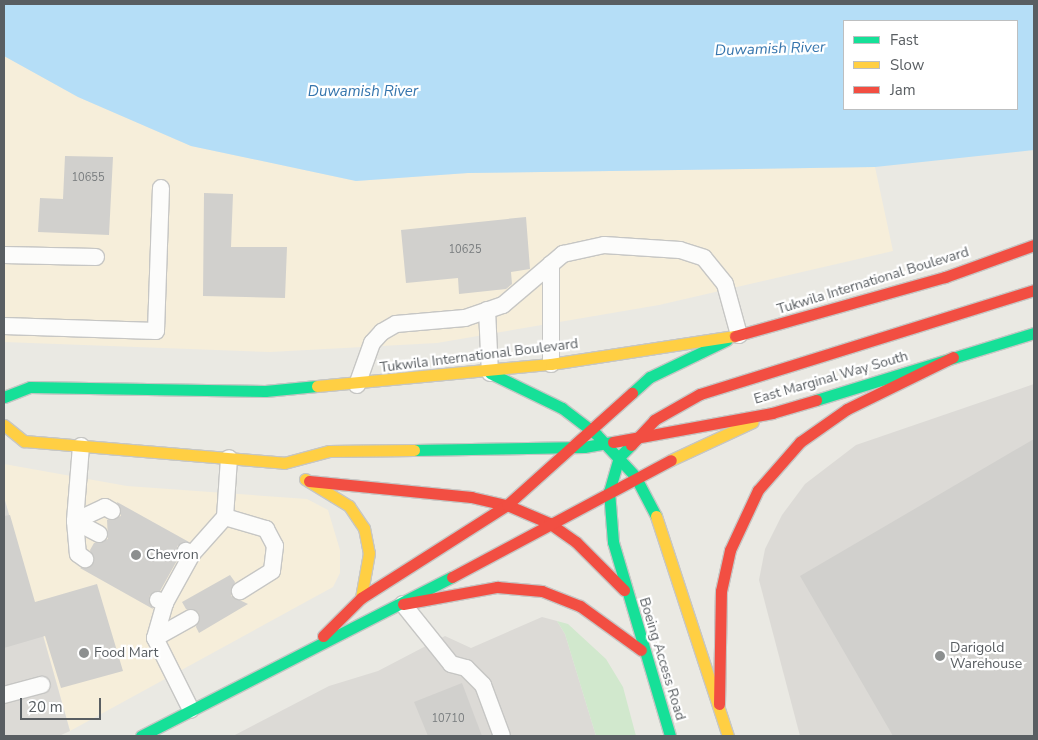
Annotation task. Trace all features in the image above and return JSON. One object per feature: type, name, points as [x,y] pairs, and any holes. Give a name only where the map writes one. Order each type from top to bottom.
[{"type":"main road","name":"Tukwila International Boulevard","points":[[4,396],[30,387],[265,391],[490,373],[739,334],[945,277],[1034,246]]},
{"type":"main road","points":[[609,491],[619,457],[634,439],[654,420],[708,391],[1034,290]]},
{"type":"main road","name":"East Marginal Way South","points":[[634,439],[772,413],[1034,333]]},
{"type":"main road","points":[[317,644],[334,620],[361,598],[507,505],[589,428],[650,377],[739,334]]},
{"type":"main road","points":[[719,704],[721,591],[730,550],[758,490],[800,442],[847,409],[953,357]]},
{"type":"main road","points":[[490,373],[562,408],[607,444],[635,476],[664,531],[728,736]]},
{"type":"main road","points":[[141,736],[317,644],[402,604],[635,476],[772,413]]},
{"type":"main road","points":[[4,425],[24,441],[284,463],[329,451],[567,448],[634,439]]},
{"type":"main road","points":[[284,463],[349,506],[364,528],[369,552],[361,598]]},
{"type":"main road","points":[[309,481],[471,496],[507,505],[549,523],[590,554],[626,591]]},
{"type":"main road","name":"Boeing Access Road","points":[[609,491],[613,542],[642,650],[670,736]]},
{"type":"main road","points":[[402,604],[497,587],[542,591],[580,606],[642,650]]},
{"type":"lane","points":[[4,326],[156,331],[161,188]]},
{"type":"lane","points":[[358,385],[372,342],[382,332],[396,324],[465,318],[503,304],[563,254],[604,245],[680,250],[704,258],[724,284],[739,334]]},
{"type":"lane","points":[[4,255],[96,257]]},
{"type":"lane","points":[[551,264],[551,364]]},
{"type":"lane","points":[[487,310],[490,373]]},
{"type":"lane","points":[[80,446],[75,521],[78,554],[85,559]]},
{"type":"lane","points":[[191,710],[155,638],[162,601],[175,577],[189,553],[225,517],[229,458]]},
{"type":"lane","points":[[75,521],[105,507],[112,511]]},
{"type":"lane","points":[[225,517],[266,529],[275,546],[272,571],[240,591]]},
{"type":"lane","points":[[75,521],[99,534]]},
{"type":"lane","points":[[402,604],[451,664],[466,668],[483,685],[502,736]]},
{"type":"lane","points":[[155,638],[191,618]]},
{"type":"lane","points":[[4,695],[42,685]]},
{"type":"shaded area","points":[[4,56],[78,97],[191,146],[356,181],[468,173],[875,167],[893,251],[659,305],[437,343],[270,352],[4,342]]},
{"type":"shaded area","points":[[1034,384],[1034,736],[800,736],[759,580],[765,549],[782,515],[805,484],[856,445]]},
{"type":"shaded area","points":[[4,464],[127,486],[307,499],[328,510],[340,550],[340,573],[333,587],[70,731],[4,497]]},
{"type":"shaded area","points":[[4,497],[70,731],[59,736],[4,736]]},
{"type":"shaded area","points":[[542,617],[557,621],[565,634],[596,736],[233,736],[329,686],[378,671],[445,636],[471,648]]},
{"type":"green space","points":[[557,621],[568,624],[606,659],[623,687],[636,736],[596,736],[565,634]]},
{"type":"water","name":"Duwamish River","points":[[4,4],[1034,4],[1034,150],[875,167],[468,173],[356,181],[191,146],[78,97],[4,56]]},
{"type":"building","points":[[65,156],[113,157],[109,235],[38,232],[40,198],[63,199]]},
{"type":"building","points":[[204,193],[233,194],[231,247],[287,247],[285,298],[203,296]]},
{"type":"building","points":[[526,217],[530,269],[511,272],[512,284],[506,289],[459,294],[458,278],[406,283],[401,230]]},
{"type":"building","name":"Darigold Warehouse","points":[[1034,439],[1034,736],[893,736],[800,576]]},
{"type":"building","name":"Chevron","points":[[117,502],[189,542],[177,546],[179,557],[160,591],[149,596],[153,609],[80,568],[93,564],[90,550],[94,543],[108,539],[107,520],[121,516]]},
{"type":"building","name":"Food Mart","points":[[10,515],[35,602],[97,584],[123,671],[61,688],[45,636],[4,648],[4,516]]},
{"type":"building","points":[[230,575],[235,582],[231,596],[248,604],[199,633],[196,627],[199,613],[186,609],[182,602]]},
{"type":"building","points":[[462,683],[482,736],[428,736],[414,702]]},
{"type":"traffic: fast","points":[[816,400],[1034,333]]},
{"type":"traffic: fast","points":[[632,393],[650,377],[727,340]]},
{"type":"traffic: fast","points":[[490,373],[562,408],[596,434],[635,476],[656,516]]},
{"type":"traffic: fast","points":[[4,397],[30,387],[265,391],[317,386]]},
{"type":"traffic: fast","points":[[414,450],[584,447],[613,442]]},
{"type":"traffic: fast","points":[[631,445],[619,457],[609,491],[613,542],[670,736]]},
{"type":"traffic: fast","points":[[141,736],[452,577]]},
{"type":"traffic: slow","points":[[317,386],[551,364],[735,336]]},
{"type":"traffic: slow","points":[[671,460],[753,422]]},
{"type":"traffic: slow","points":[[4,425],[24,441],[284,463],[329,451],[414,450]]},
{"type":"traffic: slow","points":[[305,479],[349,506],[364,528],[369,553],[361,598]]},
{"type":"traffic: slow","points":[[656,516],[728,736]]},
{"type":"traffic: jam","points":[[735,336],[945,277],[1034,245]]},
{"type":"traffic: jam","points":[[631,445],[654,420],[700,394],[1034,290]]},
{"type":"traffic: jam","points":[[719,704],[721,591],[730,550],[758,490],[800,442],[847,409],[953,357]]},
{"type":"traffic: jam","points":[[323,636],[361,598],[507,505],[632,393]]},
{"type":"traffic: jam","points":[[613,442],[772,413],[816,400]]},
{"type":"traffic: jam","points":[[452,577],[671,460]]},
{"type":"traffic: jam","points":[[309,481],[471,497],[507,505],[549,523],[576,542],[624,590]]},
{"type":"traffic: jam","points":[[403,604],[497,587],[542,591],[580,606],[641,650]]},
{"type":"place","name":"Chevron","points":[[136,555]]},
{"type":"place","name":"Food Mart","points":[[84,653]]},
{"type":"place","name":"Darigold Warehouse","points":[[940,656]]}]
